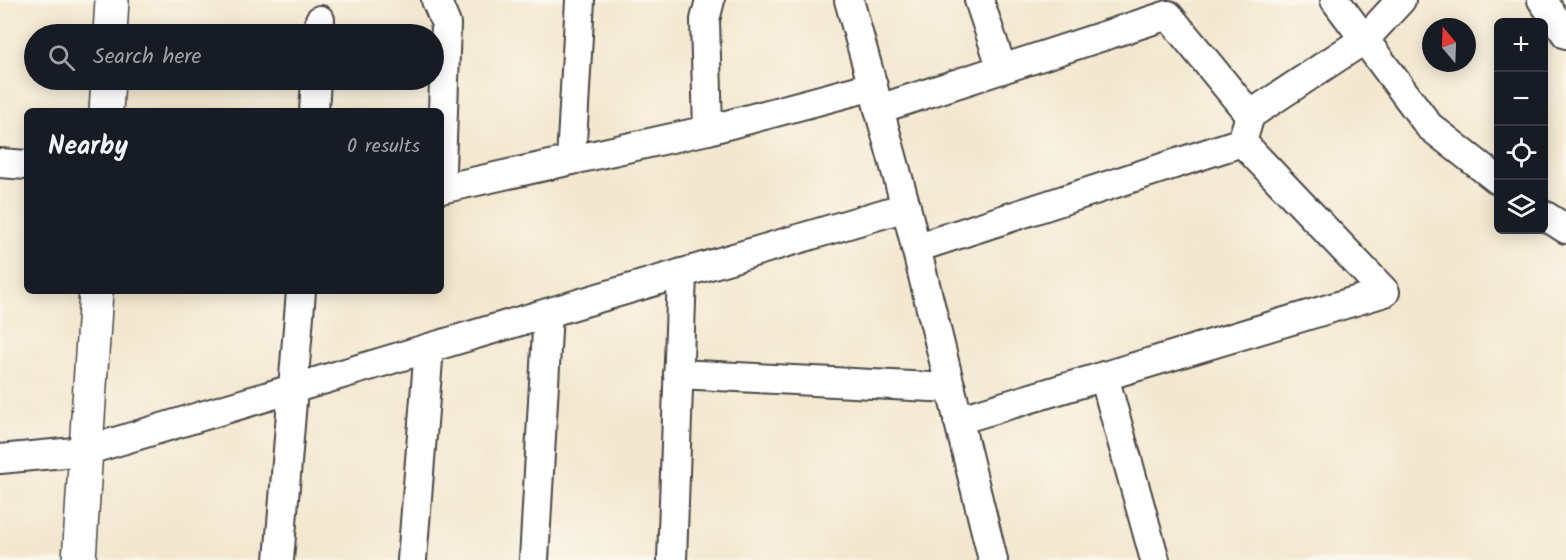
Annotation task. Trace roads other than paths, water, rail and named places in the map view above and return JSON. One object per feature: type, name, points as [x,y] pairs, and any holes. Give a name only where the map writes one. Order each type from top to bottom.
[{"type":"main road","points":[[111,24],[112,0]]},
{"type":"main road","points":[[106,108],[107,90]]},
{"type":"main road","points":[[79,560],[96,294]]},
{"type":"street","points":[[436,0],[446,24],[444,82]]},
{"type":"street","points":[[571,160],[580,0]]},
{"type":"street","points":[[708,130],[705,20],[710,0]]},
{"type":"street","points":[[849,0],[906,207],[993,560]]},
{"type":"street","points":[[979,0],[1002,69]]},
{"type":"street","points":[[1335,0],[1429,126],[1494,177]]},
{"type":"street","points":[[1242,142],[1250,115],[1365,39],[1401,0]]},
{"type":"street","points":[[1546,1],[1566,34]]},
{"type":"street","points":[[444,188],[708,130],[876,98],[1002,69],[1168,15],[1250,115]]},
{"type":"street","points":[[314,108],[315,90]]},
{"type":"street","points":[[443,108],[444,90]]},
{"type":"street","points":[[916,248],[1242,142]]},
{"type":"street","points":[[958,420],[1385,292],[1242,142]]},
{"type":"street","points":[[0,163],[24,165]]},
{"type":"street","points":[[0,459],[86,451],[906,207]]},
{"type":"street","points":[[1548,217],[1566,229]]},
{"type":"street","points":[[672,560],[682,273]]},
{"type":"street","points":[[279,560],[301,294]]},
{"type":"street","points":[[534,560],[548,313]]},
{"type":"street","points":[[412,560],[429,348]]},
{"type":"street","points":[[678,374],[951,388]]},
{"type":"street","points":[[1104,376],[1155,560]]}]
